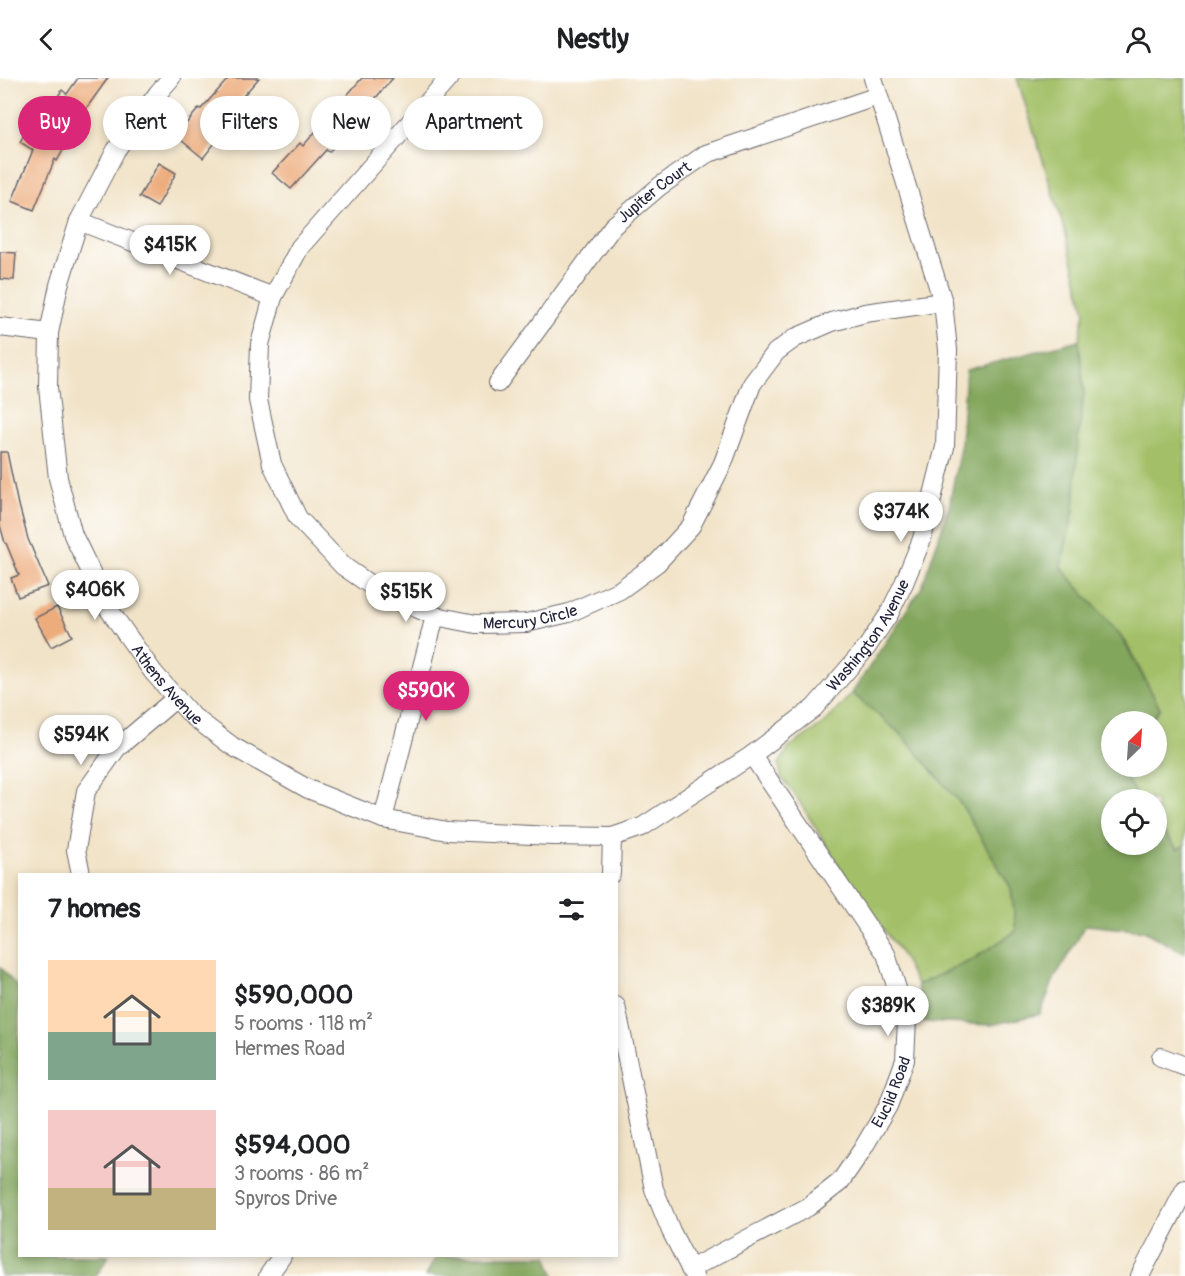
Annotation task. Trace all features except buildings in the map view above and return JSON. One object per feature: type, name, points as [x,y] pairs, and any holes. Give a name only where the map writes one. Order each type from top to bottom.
[{"type":"street","name":"Athens Avenue","points":[[171,78],[116,150],[80,221],[59,285],[49,333],[48,387],[58,478],[73,535],[110,610],[153,672],[191,715],[232,746],[308,789],[383,819],[447,831],[612,837]]},
{"type":"street","name":"Mercury Circle","points":[[449,78],[300,247],[273,297],[260,344],[258,400],[272,464],[298,518],[343,566],[385,596],[435,616],[477,624],[526,623],[569,613],[620,590],[657,563],[691,526],[723,463],[752,384],[776,352],[795,339],[832,322],[865,313],[943,302]]},
{"type":"street","name":"Washington Avenue","points":[[612,837],[642,827],[752,755],[814,708],[867,647],[889,614],[922,539],[945,447],[948,350],[943,302],[876,87]]},
{"type":"street","name":"Jupiter Court","points":[[498,383],[613,226],[660,186],[706,154],[876,87]]},
{"type":"street","points":[[80,221],[273,297]]},
{"type":"street","points":[[0,327],[49,333]]},
{"type":"street","points":[[383,819],[435,616]]},
{"type":"street","points":[[81,873],[76,850],[86,791],[117,748],[176,698]]},
{"type":"street","name":"Euclid Road","points":[[692,1273],[808,1207],[840,1182],[888,1106],[905,1060],[907,1020],[886,954],[752,755]]},
{"type":"street","points":[[611,873],[612,837]]},
{"type":"street","points":[[618,1025],[620,1044],[654,1189],[671,1231],[692,1273]]},
{"type":"street","points":[[1161,1057],[1185,1066]]},
{"type":"street","points":[[1140,1276],[1185,1189]]},
{"type":"street","points":[[268,1276],[281,1257]]},
{"type":"green space","points":[[1017,78],[1185,78],[1185,845],[1178,849],[1167,836],[1167,789],[1133,789],[1125,777],[1167,777],[1167,711],[1158,711],[1160,708],[1125,641],[1060,567],[1074,509],[1078,439],[1084,393],[1079,340],[1085,312],[1065,231]]},
{"type":"green space","points":[[1079,340],[1084,393],[1078,439],[1074,509],[1061,567],[1122,638],[1160,708],[1158,711],[1101,711],[1101,777],[1125,777],[1133,789],[1101,789],[1101,855],[1167,855],[1167,836],[1177,849],[1185,845],[1185,954],[1144,931],[1086,925],[1055,977],[1040,1014],[991,1025],[923,1022],[917,985],[972,960],[1016,931],[1011,888],[961,804],[903,736],[852,693],[922,587],[949,507],[961,442],[966,370]]},
{"type":"green space","points":[[852,693],[903,736],[961,804],[1011,888],[1016,931],[972,960],[917,985],[900,952],[851,885],[797,798],[781,777],[779,764],[789,747],[825,723]]},
{"type":"green space","points":[[0,967],[18,988],[18,1257],[108,1257],[96,1276],[0,1276]]},
{"type":"green space","points":[[436,1257],[547,1257],[555,1276],[426,1276]]}]
